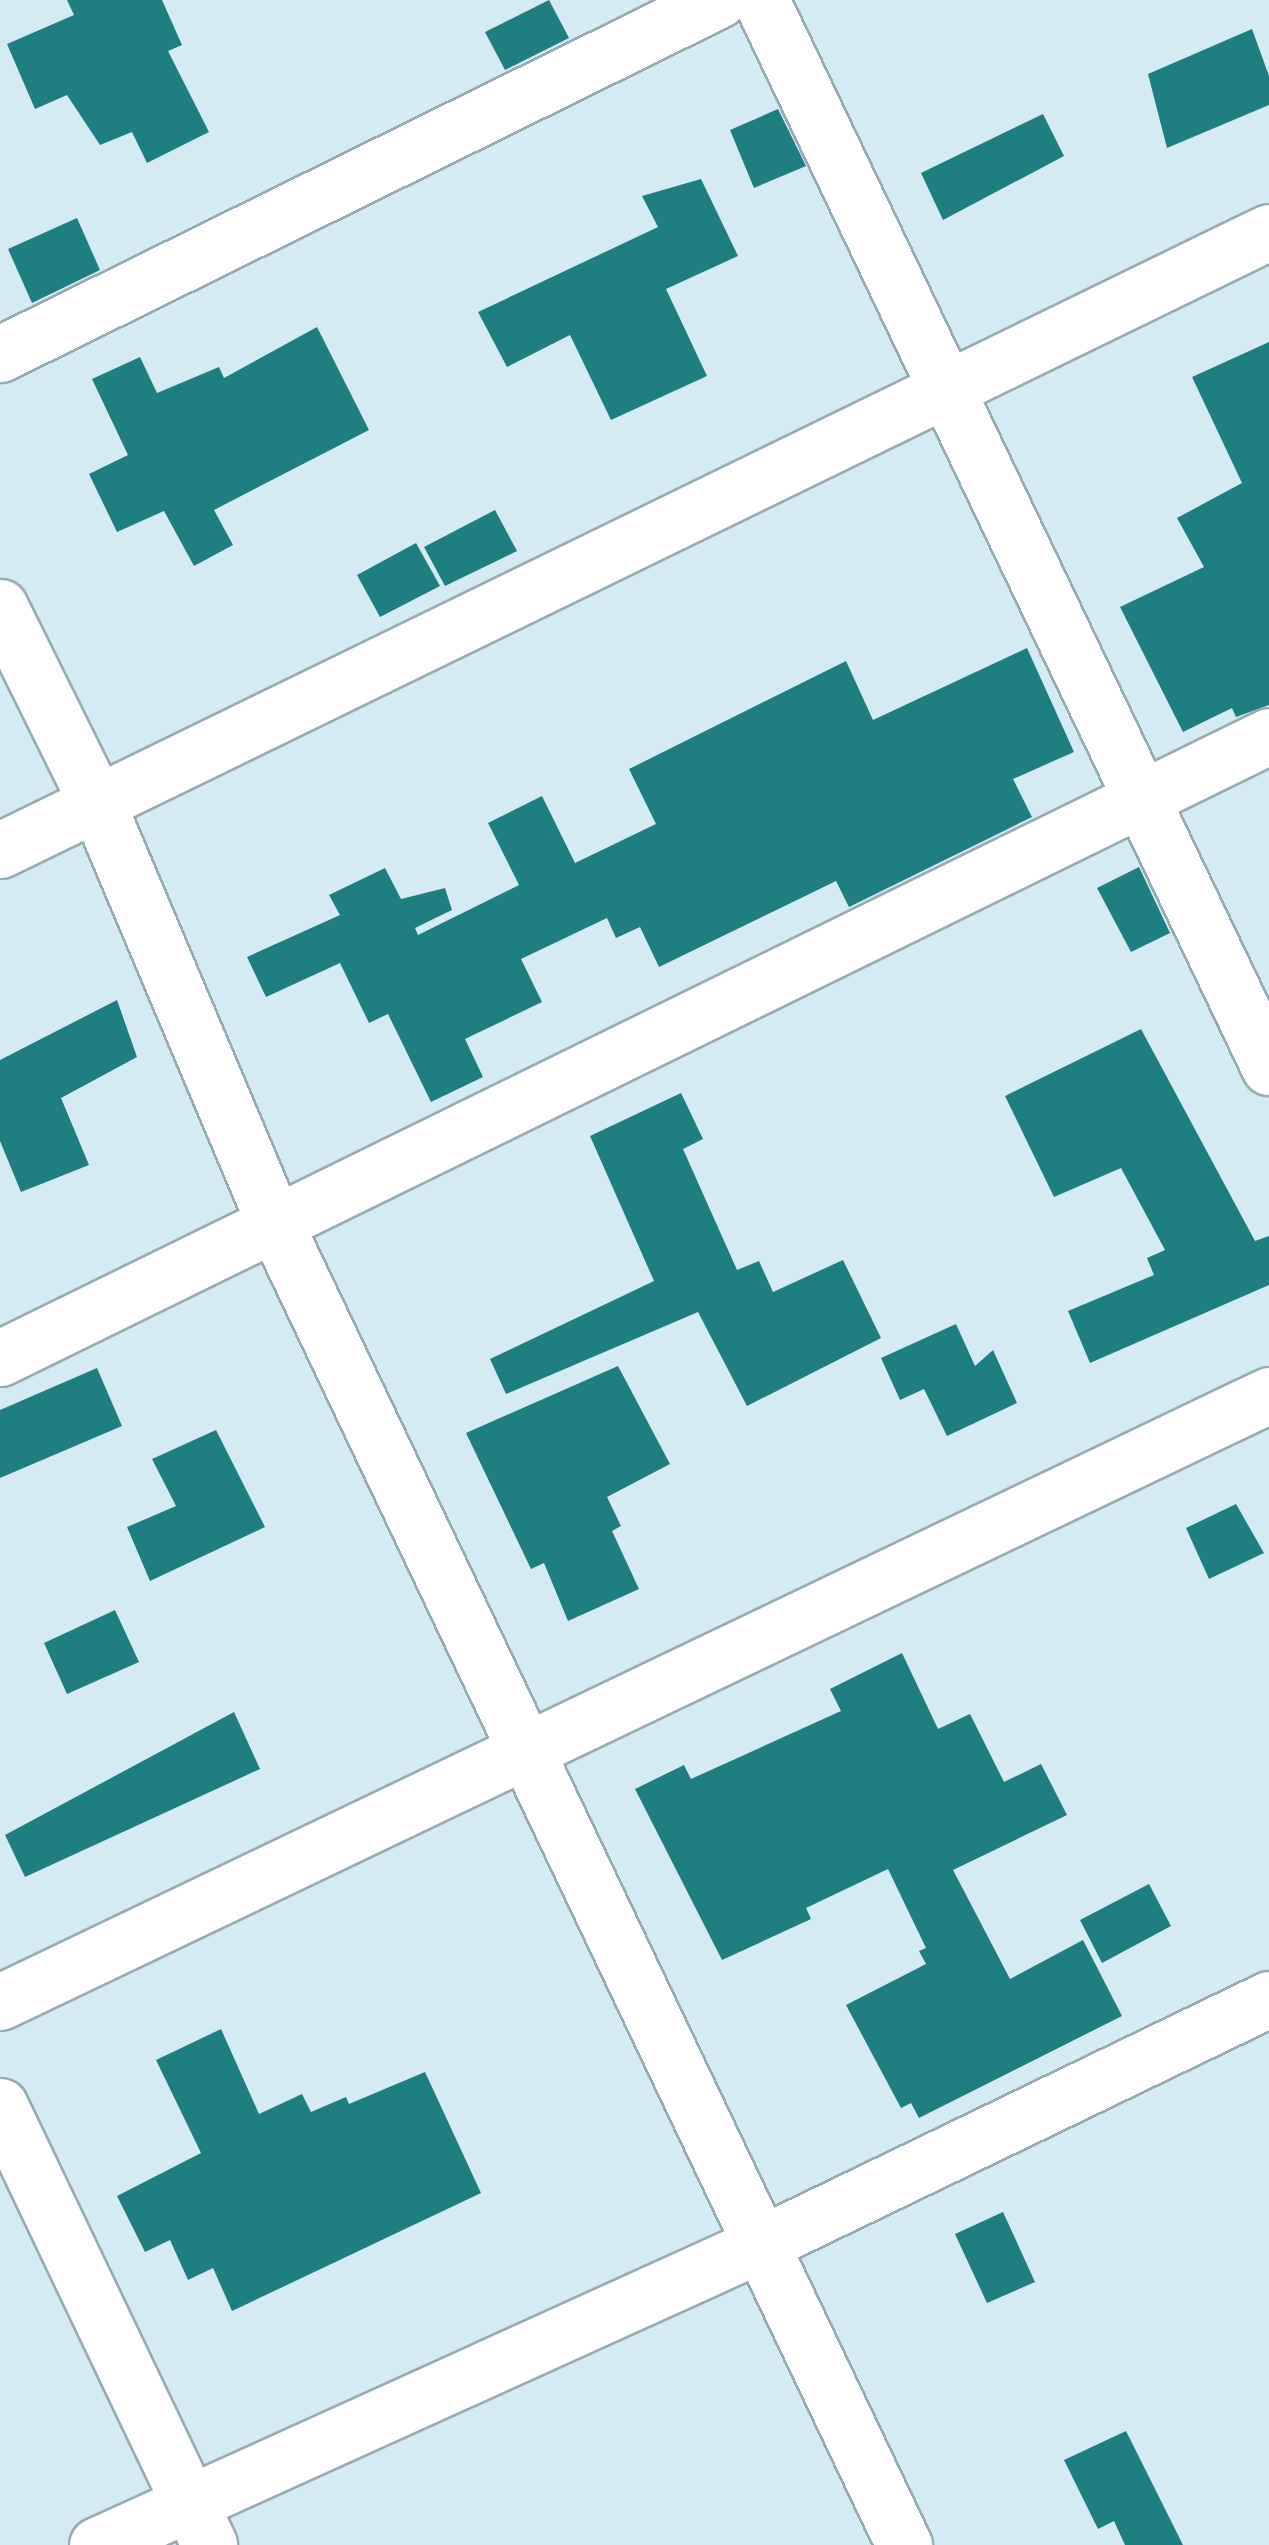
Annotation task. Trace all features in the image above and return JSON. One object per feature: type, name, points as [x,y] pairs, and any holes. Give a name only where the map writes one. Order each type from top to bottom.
[{"type":"street","points":[[0,354],[718,0]]},
{"type":"street","points":[[760,0],[1269,1067]]},
{"type":"street","points":[[0,850],[944,386],[1269,232]]},
{"type":"street","points":[[0,607],[97,803],[276,1226],[904,2545]]},
{"type":"street","points":[[0,1358],[1269,736]]},
{"type":"street","points":[[0,2002],[1269,1395]]},
{"type":"street","points":[[97,2545],[199,2524],[759,2245],[1269,1999]]},
{"type":"street","points":[[0,2106],[199,2524]]},
{"type":"building","points":[[67,0],[162,0],[182,45],[168,51],[209,132],[147,163],[132,132],[100,145],[67,95],[35,109],[7,44],[74,15]]},
{"type":"building","points":[[549,0],[569,38],[505,70],[485,32]]},
{"type":"building","points":[[1252,29],[1269,76],[1269,105],[1167,148],[1148,74]]},
{"type":"building","points":[[778,109],[806,166],[754,188],[730,130]]},
{"type":"building","points":[[1043,114],[1064,156],[943,220],[921,173]]},
{"type":"building","points":[[701,179],[738,256],[666,289],[707,376],[611,420],[570,335],[507,367],[478,312],[658,227],[642,196]]},
{"type":"building","points":[[77,218],[100,270],[32,303],[8,249]]},
{"type":"building","points":[[317,327],[369,430],[214,510],[233,545],[194,566],[164,511],[117,532],[89,474],[128,455],[92,379],[140,357],[157,393],[219,367],[224,378]]},
{"type":"building","points":[[1269,342],[1269,705],[1236,717],[1232,708],[1183,732],[1120,607],[1204,567],[1177,518],[1242,483],[1192,377]]},
{"type":"building","points":[[495,510],[517,551],[445,586],[424,547]]},
{"type":"building","points":[[416,543],[440,586],[380,617],[357,575]]},
{"type":"building","points":[[1027,648],[1074,752],[1013,779],[1032,817],[849,907],[836,881],[659,967],[640,927],[616,938],[607,918],[521,959],[542,1002],[465,1039],[483,1077],[431,1102],[388,1014],[369,1023],[340,963],[266,997],[247,957],[340,915],[329,895],[385,868],[401,899],[445,888],[452,910],[415,928],[418,935],[519,885],[488,823],[542,796],[575,863],[656,824],[629,769],[846,661],[873,720]]},
{"type":"building","points":[[1139,867],[1170,933],[1131,952],[1097,888]]},
{"type":"building","points":[[117,1000],[137,1057],[61,1098],[89,1165],[21,1192],[0,1141],[0,1060]]},
{"type":"building","points":[[1141,1029],[1255,1241],[1269,1236],[1269,1285],[1090,1363],[1068,1311],[1154,1275],[1147,1258],[1165,1250],[1121,1168],[1054,1197],[1005,1096]]},
{"type":"building","points":[[681,1093],[703,1139],[683,1149],[737,1270],[759,1261],[773,1292],[843,1260],[881,1338],[747,1406],[698,1312],[506,1394],[490,1359],[654,1281],[590,1136]]},
{"type":"building","points":[[956,1324],[975,1366],[993,1350],[1017,1403],[947,1436],[924,1389],[900,1400],[881,1358]]},
{"type":"building","points":[[618,1366],[670,1464],[607,1497],[621,1526],[612,1531],[639,1589],[568,1621],[544,1563],[531,1569],[466,1433]]},
{"type":"building","points":[[97,1368],[122,1426],[0,1478],[0,1410]]},
{"type":"building","points":[[216,1430],[265,1527],[150,1581],[127,1527],[176,1506],[152,1459]]},
{"type":"building","points":[[1236,1504],[1264,1553],[1209,1579],[1186,1528]]},
{"type":"building","points":[[115,1610],[139,1662],[67,1694],[44,1643]]},
{"type":"building","points":[[902,1653],[938,1729],[970,1714],[1004,1782],[1041,1764],[1067,1815],[953,1870],[1010,1979],[1083,1940],[1122,2016],[919,2118],[911,2103],[901,2108],[846,2005],[926,1964],[919,1951],[926,1948],[888,1869],[806,1908],[811,1919],[722,1960],[635,1789],[684,1765],[691,1779],[841,1711],[830,1689]]},
{"type":"building","points":[[234,1712],[260,1769],[25,1877],[5,1835]]},
{"type":"building","points":[[1149,1884],[1171,1926],[1102,1963],[1080,1920]]},
{"type":"building","points":[[221,2029],[259,2114],[302,2094],[311,2112],[346,2097],[349,2104],[425,2072],[481,2193],[232,2311],[213,2268],[188,2280],[170,2240],[145,2252],[117,2196],[201,2153],[156,2060]]},
{"type":"building","points":[[1003,2212],[1035,2282],[987,2303],[955,2234]]},
{"type":"building","points":[[1126,2431],[1183,2545],[1125,2545],[1114,2521],[1098,2529],[1064,2460]]}]
